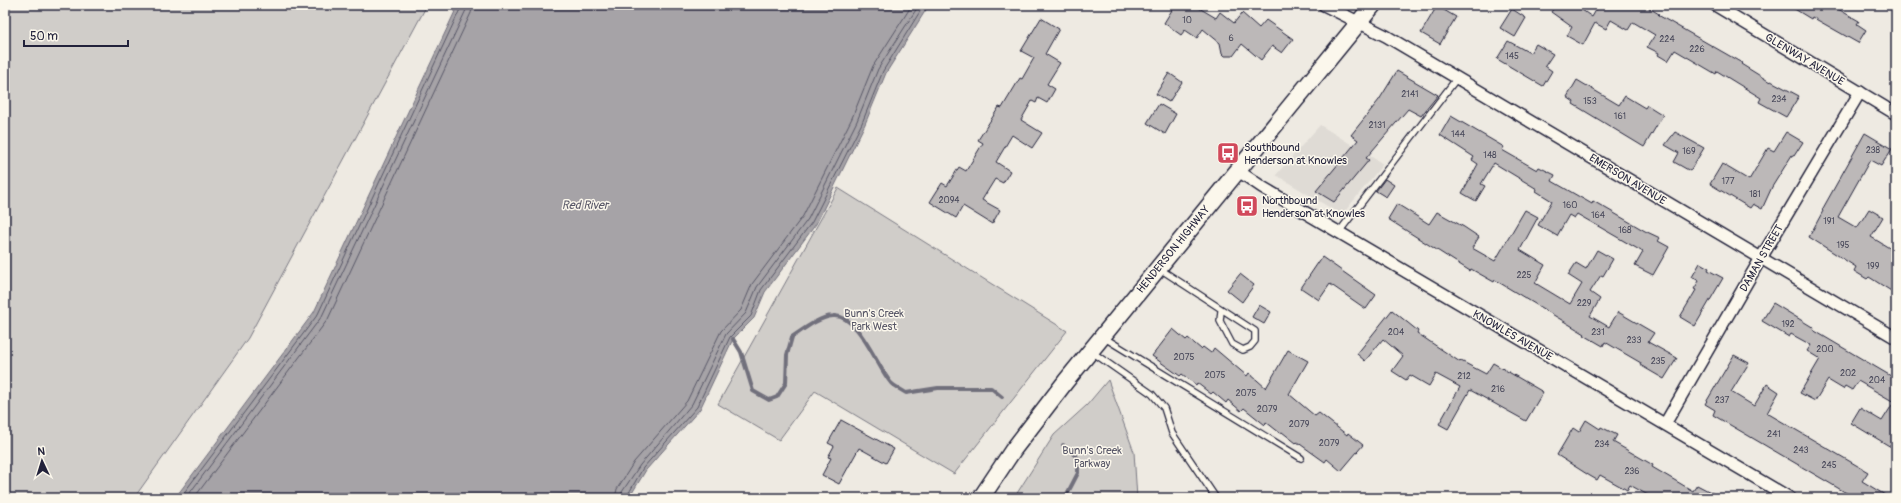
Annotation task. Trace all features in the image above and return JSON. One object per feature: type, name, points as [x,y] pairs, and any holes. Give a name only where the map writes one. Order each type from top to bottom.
[{"type":"main road","name":"HENDERSON HIGHWAY","points":[[981,498],[1012,450],[1090,351],[1373,5]]},
{"type":"street","name":"EMERSON AVENUE","points":[[1324,5],[1386,36],[1896,338]]},
{"type":"street","name":"GLENWAY AVENUE","points":[[1715,5],[1896,114]]},
{"type":"street","name":"DAMAN STREET","points":[[1665,424],[1761,258],[1860,92]]},
{"type":"street","name":"KNOWLES AVENUE","points":[[1237,170],[1262,187],[1790,498]]},
{"type":"lane","points":[[1338,232],[1457,78]]},
{"type":"lane","points":[[1158,268],[1221,311],[1255,331],[1255,341],[1250,347],[1243,350],[1232,344],[1220,321],[1221,311]]},
{"type":"lane","points":[[1102,336],[1301,458]]},
{"type":"lane","points":[[1090,351],[1152,394],[1164,408],[1172,432],[1216,498]]},
{"type":"shaded area","points":[[1320,125],[1383,164],[1342,215],[1276,175]]},
{"type":"green space","points":[[5,5],[427,5],[248,338],[134,498],[5,498]]},
{"type":"green space","name":"Bunn's Creek Park West","points":[[838,188],[1067,331],[954,474],[815,391],[779,440],[718,404]]},
{"type":"green space","name":"Bunn's Creek Parkway","points":[[1108,380],[1134,452],[1137,498],[1014,498],[1054,435],[1087,405]]},
{"type":"water","name":"Red River","points":[[458,5],[929,5],[886,73],[865,124],[816,224],[765,292],[754,318],[733,339],[700,409],[646,470],[629,498],[175,498],[314,312]]},
{"type":"building","points":[[1175,5],[1194,5],[1216,18],[1220,12],[1234,23],[1242,13],[1259,28],[1266,20],[1293,39],[1282,53],[1272,46],[1261,60],[1242,44],[1233,56],[1225,56],[1222,53],[1220,43],[1203,29],[1197,38],[1185,30],[1181,35],[1164,23]]},
{"type":"building","points":[[1556,5],[1575,5],[1592,17],[1599,5],[1644,5],[1659,14],[1658,15],[1742,63],[1741,64],[1770,82],[1771,81],[1799,96],[1786,117],[1759,102],[1761,98],[1717,71],[1716,74],[1675,50],[1668,61],[1658,55],[1659,53],[1647,47],[1655,35],[1633,22],[1628,30],[1611,20],[1606,29],[1595,23],[1583,45],[1567,36],[1572,27],[1551,12]]},
{"type":"building","points":[[1788,5],[1831,5],[1859,21],[1857,24],[1866,30],[1858,43],[1812,17],[1811,19]]},
{"type":"building","points":[[1437,6],[1456,17],[1440,44],[1421,33]]},
{"type":"building","points":[[1512,9],[1526,18],[1515,37],[1500,28]]},
{"type":"building","points":[[1041,18],[1059,29],[1045,54],[1060,63],[1047,84],[1055,89],[1047,103],[1038,98],[1036,103],[1032,101],[1021,120],[1042,133],[1032,148],[1012,135],[996,162],[1010,171],[1003,183],[995,179],[982,200],[1000,210],[992,224],[963,206],[956,218],[930,202],[942,183],[947,186],[959,167],[966,171],[983,143],[978,140],[999,107],[1002,108],[1020,78],[1022,79],[1034,58],[1021,51]]},
{"type":"building","points":[[1508,41],[1530,53],[1536,44],[1553,54],[1545,66],[1552,71],[1543,86],[1497,59]]},
{"type":"building","points":[[1397,71],[1438,95],[1421,116],[1408,109],[1366,158],[1369,160],[1334,202],[1316,191],[1358,140],[1351,135],[1379,100]]},
{"type":"building","points":[[1169,73],[1182,82],[1169,102],[1156,94]]},
{"type":"building","points":[[1577,80],[1619,105],[1625,96],[1645,108],[1647,105],[1663,115],[1644,147],[1573,104],[1574,102],[1567,97]]},
{"type":"building","points":[[1159,104],[1176,114],[1165,134],[1147,123]]},
{"type":"building","points":[[1451,116],[1504,147],[1502,150],[1537,170],[1539,167],[1555,175],[1552,181],[1592,204],[1593,201],[1660,238],[1658,241],[1669,247],[1653,275],[1635,266],[1643,252],[1577,214],[1574,218],[1569,215],[1557,236],[1538,225],[1552,201],[1536,191],[1537,189],[1494,163],[1481,184],[1485,186],[1476,201],[1462,193],[1478,164],[1472,160],[1474,157],[1440,135]]},
{"type":"building","points":[[1675,132],[1704,148],[1690,171],[1674,162],[1679,153],[1665,145]]},
{"type":"building","points":[[1786,132],[1803,142],[1794,156],[1792,155],[1772,187],[1762,209],[1753,204],[1750,208],[1710,184],[1722,164],[1749,180],[1768,148],[1774,151]]},
{"type":"building","points":[[1865,133],[1892,149],[1881,166],[1870,160],[1838,217],[1857,228],[1869,209],[1883,217],[1871,237],[1896,252],[1896,294],[1869,277],[1867,279],[1854,271],[1856,267],[1809,237],[1823,211],[1822,210]]},
{"type":"building","points":[[1385,179],[1394,185],[1386,197],[1376,191]]},
{"type":"building","points":[[1397,204],[1429,224],[1437,212],[1464,227],[1479,237],[1472,248],[1495,261],[1525,210],[1538,217],[1520,250],[1545,265],[1535,283],[1570,304],[1582,284],[1568,275],[1576,263],[1586,269],[1597,250],[1613,259],[1603,276],[1601,275],[1590,292],[1600,299],[1590,316],[1609,327],[1618,312],[1654,333],[1648,342],[1677,358],[1664,379],[1640,365],[1641,363],[1605,342],[1603,346],[1495,280],[1494,282],[1471,269],[1470,271],[1388,219]]},
{"type":"building","points":[[1322,257],[1376,295],[1366,309],[1330,284],[1319,300],[1301,288]]},
{"type":"building","points":[[1700,263],[1709,268],[1708,270],[1723,278],[1695,326],[1680,317],[1696,290],[1694,289],[1699,281],[1692,277]]},
{"type":"building","points":[[1240,274],[1254,285],[1242,302],[1227,290]]},
{"type":"building","points":[[1773,303],[1814,328],[1813,330],[1896,379],[1896,450],[1851,423],[1860,408],[1882,421],[1894,402],[1858,381],[1852,390],[1845,386],[1843,389],[1828,380],[1815,401],[1800,393],[1820,359],[1807,351],[1811,345],[1791,334],[1789,337],[1762,321]]},
{"type":"building","points":[[1259,305],[1271,312],[1264,324],[1252,317]]},
{"type":"building","points":[[1392,310],[1418,331],[1417,333],[1460,362],[1461,361],[1486,374],[1493,363],[1543,392],[1526,421],[1470,390],[1448,429],[1439,424],[1460,387],[1436,374],[1429,386],[1410,375],[1406,380],[1392,371],[1403,356],[1383,339],[1365,361],[1357,354]]},
{"type":"building","points":[[1173,329],[1186,340],[1188,338],[1201,349],[1203,347],[1211,353],[1214,348],[1247,376],[1249,373],[1266,388],[1288,350],[1308,361],[1289,394],[1315,416],[1319,413],[1347,435],[1348,433],[1363,445],[1341,471],[1327,459],[1325,462],[1282,432],[1280,433],[1266,422],[1265,425],[1244,408],[1241,411],[1228,400],[1226,403],[1213,392],[1211,394],[1182,374],[1180,376],[1152,356]]},
{"type":"building","points":[[1734,355],[1749,363],[1731,392],[1754,406],[1767,384],[1779,392],[1767,413],[1868,472],[1862,481],[1890,498],[1855,498],[1713,415],[1715,410],[1705,404]]},
{"type":"building","points":[[841,420],[894,449],[886,463],[859,448],[839,484],[822,475],[831,458],[828,457],[834,446],[828,443]]},
{"type":"building","points":[[1586,420],[1600,429],[1601,427],[1617,435],[1613,442],[1653,465],[1652,467],[1693,491],[1697,485],[1722,498],[1653,498],[1630,485],[1627,490],[1600,475],[1597,480],[1590,476],[1557,455],[1573,428],[1579,432]]},
{"type":"waterway","points":[[733,339],[741,352],[753,391],[769,400],[777,397],[786,383],[787,355],[792,337],[817,321],[833,316],[842,317],[851,323],[866,342],[891,383],[906,393],[938,388],[991,388],[1002,397]]},
{"type":"waterway","points":[[1063,445],[1078,458],[1078,473],[1065,498]]},
{"type":"place","name":"Southbound Henderson at Knowles","points":[[1228,153]]},
{"type":"place","name":"Northbound Henderson at Knowles","points":[[1247,206]]}]
